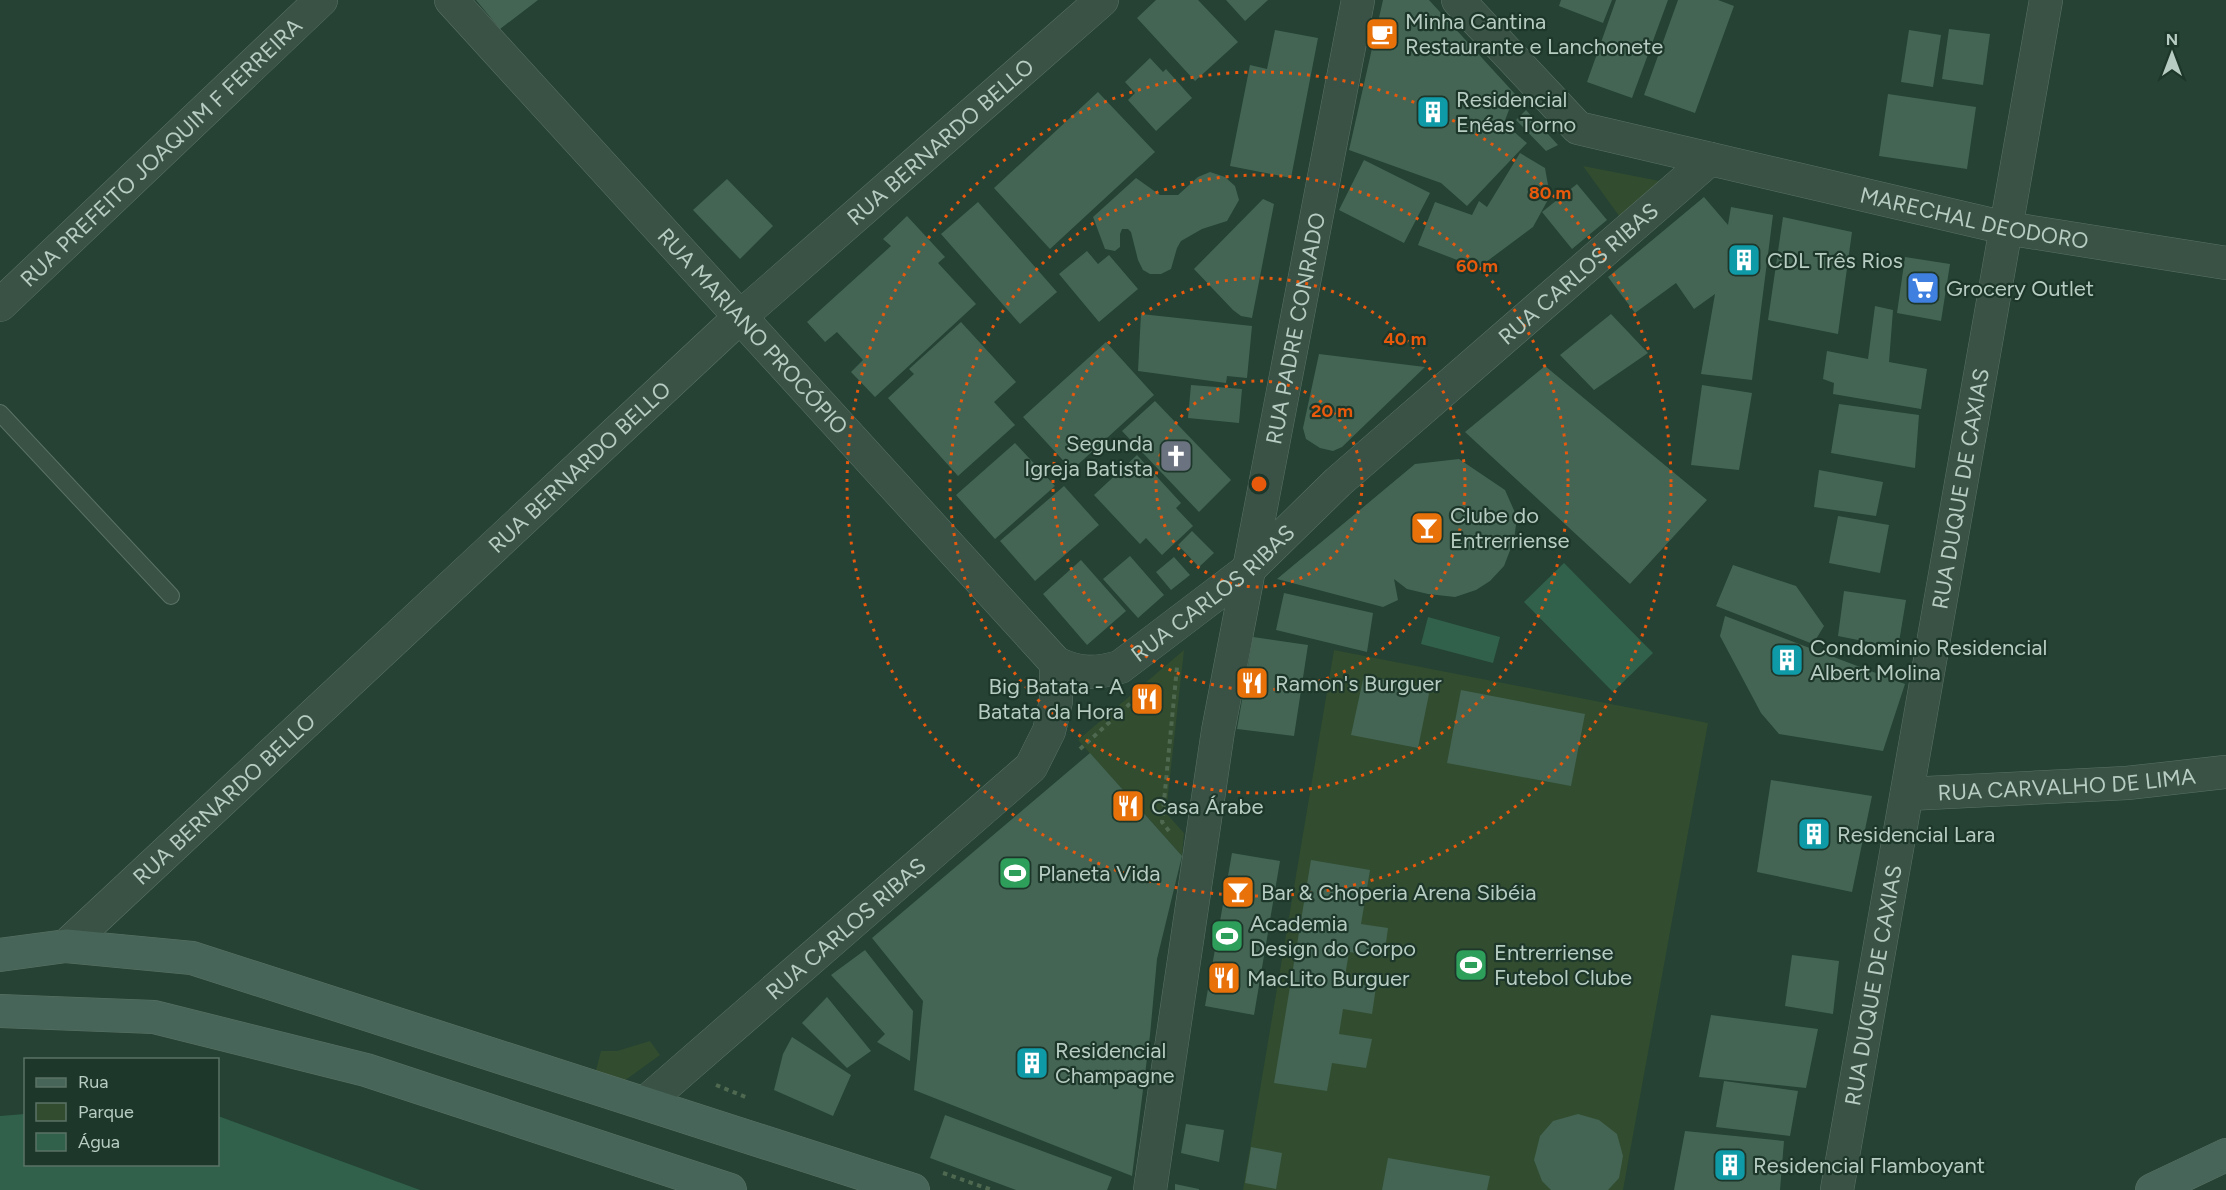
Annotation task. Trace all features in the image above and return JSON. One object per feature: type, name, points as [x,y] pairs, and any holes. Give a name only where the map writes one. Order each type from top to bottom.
[{"type":"main road","points":[[0,955],[66,946],[192,958],[913,1190]]},
{"type":"main road","points":[[0,1011],[154,1017],[366,1070],[730,1190]]},
{"type":"main road","points":[[2152,1190],[2226,1155]]},
{"type":"street","name":"RUA PREFEITO JOAQUIM F FERREIRA","points":[[0,305],[321,0]]},
{"type":"street","name":"RUA MARIANO PROCÓPIO","points":[[451,0],[1056,663]]},
{"type":"street","name":"RUA BERNARDO BELLO","points":[[66,946],[740,317],[1102,0]]},
{"type":"street","name":"RUA PADRE CONRADO","points":[[1150,1190],[1218,731],[1358,0]]},
{"type":"street","name":"MARECHAL DEODORO","points":[[1458,0],[1578,128],[2006,228],[2226,263]]},
{"type":"street","name":"RUA DUQUE DE CAXIAS","points":[[1837,1190],[2046,0]]},
{"type":"street","name":"RUA CARLOS RIBAS","points":[[645,1103],[1031,767],[1052,721],[1056,701],[1056,663],[1070,669],[1098,673],[1120,668],[1249,569],[1338,482],[1718,161]]},
{"type":"street","name":"RUA CARVALHO DE LIMA","points":[[1907,794],[2127,783],[2226,772]]},
{"type":"lane","points":[[0,413],[171,596]]},
{"type":"path","points":[[1171,667],[1178,661],[1162,822],[1174,837]]},
{"type":"path","points":[[1072,755],[1140,695]]},
{"type":"path","points":[[711,1083],[720,1075]]},
{"type":"green space","points":[[1583,166],[1665,182],[1622,220]]},
{"type":"green space","points":[[1184,650],[1166,813],[1184,833],[1182,856],[1078,740]]},
{"type":"green space","points":[[1334,650],[1708,723],[1623,1190],[1243,1190]]},
{"type":"green space","points":[[650,1041],[660,1055],[620,1084],[595,1074],[601,1051],[617,1051]]},
{"type":"water","points":[[1564,563],[1653,653],[1613,692],[1524,602]]},
{"type":"water","points":[[1428,617],[1500,637],[1493,663],[1421,644]]},
{"type":"water","points":[[24,1114],[24,1166],[219,1166],[219,1116],[420,1190],[0,1190],[0,1116]]},
{"type":"building","points":[[476,0],[538,0],[500,29]]},
{"type":"building","points":[[1156,0],[1198,0],[1238,42],[1195,81],[1137,18]]},
{"type":"building","points":[[1226,0],[1268,0],[1245,21]]},
{"type":"building","name":"Residencial Enéas Torno","points":[[1383,0],[1429,0],[1515,94],[1504,123],[1527,143],[1467,206],[1441,183],[1349,150]]},
{"type":"building","points":[[1561,0],[1612,0],[1603,23],[1559,6]]},
{"type":"building","points":[[1616,0],[1668,0],[1632,98],[1587,82]]},
{"type":"building","points":[[1678,0],[1718,0],[1734,6],[1695,113],[1644,95]]},
{"type":"building","points":[[1949,29],[1990,34],[1983,85],[1942,79]]},
{"type":"building","points":[[1275,30],[1318,38],[1291,178],[1230,166],[1250,65],[1267,69]]},
{"type":"building","points":[[1909,30],[1941,35],[1933,87],[1901,82]]},
{"type":"building","points":[[1150,58],[1163,72],[1166,69],[1192,98],[1156,131],[1128,100],[1135,93],[1125,82]]},
{"type":"building","points":[[1098,92],[1155,152],[1050,249],[994,188]]},
{"type":"building","points":[[1888,94],[1976,107],[1967,169],[1879,156]]},
{"type":"building","points":[[1526,110],[1558,145],[1546,151],[1516,120]]},
{"type":"building","points":[[1520,153],[1545,168],[1550,196],[1533,227],[1478,268],[1418,245],[1435,202],[1472,215],[1479,201],[1487,207]]},
{"type":"building","points":[[1364,160],[1430,193],[1404,243],[1339,210]]},
{"type":"building","points":[[1210,172],[1225,177],[1235,186],[1239,200],[1227,221],[1202,229],[1181,241],[1171,269],[1161,274],[1150,274],[1143,270],[1128,229],[1122,229],[1120,247],[1115,251],[1105,249],[1093,217],[1136,178],[1160,195],[1178,195],[1198,177]]},
{"type":"building","points":[[727,179],[773,226],[740,259],[693,210]]},
{"type":"building","points":[[1577,184],[1607,220],[1572,249],[1542,212]]},
{"type":"building","points":[[1704,197],[1728,225],[1731,207],[1773,215],[1752,380],[1701,374],[1715,294],[1694,309],[1676,283],[1635,313],[1608,277]]},
{"type":"building","points":[[1263,199],[1274,204],[1252,318],[1241,316],[1233,310],[1194,269]]},
{"type":"building","points":[[978,202],[1057,292],[1020,324],[941,234]]},
{"type":"building","points":[[907,216],[945,257],[938,263],[976,304],[875,397],[851,372],[863,360],[837,332],[825,342],[807,322],[891,246],[883,239]]},
{"type":"building","points":[[1783,217],[1852,232],[1838,334],[1768,320]]},
{"type":"building","points":[[1087,251],[1098,264],[1109,255],[1138,289],[1099,322],[1059,274]]},
{"type":"building","name":"Grocery Outlet","points":[[1905,257],[1950,264],[1941,321],[1897,313]]},
{"type":"building","points":[[1875,306],[1893,310],[1889,362],[1927,369],[1921,409],[1833,394],[1834,383],[1823,379],[1827,351],[1868,359]]},
{"type":"building","points":[[1141,314],[1252,326],[1247,378],[1227,376],[1226,383],[1138,371]]},
{"type":"building","points":[[1611,314],[1648,353],[1594,390],[1560,355]]},
{"type":"building","points":[[961,322],[1016,382],[994,402],[1015,425],[958,476],[888,398],[914,374],[909,369]]},
{"type":"building","points":[[1106,342],[1154,395],[1072,470],[1023,417]]},
{"type":"building","points":[[1319,354],[1425,367],[1342,447],[1333,451],[1320,448],[1306,439],[1303,428]]},
{"type":"building","points":[[1545,366],[1707,500],[1630,584],[1465,432]]},
{"type":"building","points":[[1191,385],[1242,389],[1239,423],[1188,418]]},
{"type":"building","points":[[1702,385],[1752,393],[1739,470],[1691,465]]},
{"type":"building","name":"Segunda Igreja Batista","points":[[1155,401],[1231,480],[1199,512],[1122,431]]},
{"type":"building","points":[[1839,404],[1919,415],[1915,468],[1831,453]]},
{"type":"building","points":[[1015,443],[1055,486],[995,539],[956,495]]},
{"type":"building","points":[[1137,455],[1181,503],[1176,508],[1193,526],[1162,555],[1146,538],[1140,544],[1094,495]]},
{"type":"building","name":"Clube do Entrerriense","points":[[1459,459],[1505,490],[1517,517],[1514,540],[1504,566],[1490,581],[1476,590],[1455,597],[1407,589],[1394,579],[1398,600],[1383,607],[1277,579],[1415,464]]},
{"type":"building","points":[[1819,470],[1883,482],[1876,516],[1814,507]]},
{"type":"building","points":[[1064,486],[1099,525],[1035,581],[1000,541]]},
{"type":"building","points":[[1838,516],[1889,525],[1880,573],[1829,563]]},
{"type":"building","points":[[1192,531],[1214,553],[1199,567],[1178,545]]},
{"type":"building","points":[[1130,556],[1164,595],[1138,618],[1103,579]]},
{"type":"building","points":[[1174,557],[1190,575],[1171,590],[1156,572]]},
{"type":"building","points":[[1081,560],[1126,611],[1087,645],[1043,594]]},
{"type":"building","points":[[1733,565],[1796,586],[1824,626],[1813,644],[1716,606]]},
{"type":"building","points":[[1844,591],[1906,600],[1898,648],[1838,636]]},
{"type":"building","points":[[1284,593],[1373,613],[1367,652],[1276,630]]},
{"type":"building","name":"Condominio Residencial Albert Molina","points":[[1725,616],[1905,684],[1883,751],[1779,734],[1761,713],[1720,636]]},
{"type":"building","points":[[1253,637],[1308,645],[1294,736],[1237,729]]},
{"type":"building","points":[[1364,675],[1430,689],[1418,748],[1351,735]]},
{"type":"building","points":[[1461,690],[1585,714],[1571,786],[1447,763]]},
{"type":"building","points":[[1090,753],[1182,856],[1157,959],[1132,1176],[914,1090],[923,1001],[872,938]]},
{"type":"building","name":"Residencial Lara","points":[[1771,780],[1872,796],[1852,892],[1757,872]]},
{"type":"building","points":[[1232,853],[1280,861],[1254,1015],[1205,1006]]},
{"type":"building","points":[[1311,860],[1370,870],[1361,924],[1388,928],[1384,957],[1349,952],[1344,982],[1376,987],[1372,1014],[1343,1009],[1339,1034],[1372,1039],[1366,1068],[1332,1063],[1327,1091],[1274,1083]]},
{"type":"building","points":[[865,950],[913,1011],[910,1061],[877,1042],[885,1034],[831,975]]},
{"type":"building","points":[[1792,955],[1839,961],[1833,1014],[1785,1006]]},
{"type":"building","points":[[827,997],[871,1051],[847,1068],[802,1023]]},
{"type":"building","points":[[1711,1015],[1818,1029],[1806,1088],[1699,1077]]},
{"type":"building","points":[[792,1037],[851,1075],[833,1116],[774,1090],[783,1054]]},
{"type":"building","points":[[1724,1081],[1798,1091],[1790,1136],[1716,1127]]},
{"type":"building","points":[[1578,1114],[1599,1120],[1617,1134],[1623,1156],[1619,1178],[1608,1190],[1551,1190],[1542,1181],[1534,1160],[1540,1136],[1553,1121]]},
{"type":"building","points":[[945,1115],[1112,1177],[1107,1190],[1016,1190],[930,1158]]},
{"type":"building","points":[[1186,1124],[1224,1130],[1219,1162],[1181,1153]]},
{"type":"building","name":"Residencial Flamboyant","points":[[1685,1131],[1784,1141],[1780,1190],[1674,1190]]},
{"type":"building","points":[[1251,1147],[1282,1153],[1276,1189],[1245,1183]]},
{"type":"building","points":[[1388,1158],[1490,1176],[1487,1190],[1382,1190]]},
{"type":"building","points":[[1175,1184],[1199,1189],[1199,1190],[1175,1190]]},
{"type":"place","name":"Minha Cantina Restaurante e Lanchonete","points":[[1382,34]]},
{"type":"place","name":"Residencial Enéas Torno","points":[[1433,112]]},
{"type":"place","name":"CDL Três Rios","points":[[1744,260]]},
{"type":"place","name":"Grocery Outlet","points":[[1923,288]]},
{"type":"place","name":"Segunda Igreja Batista","points":[[1176,456]]},
{"type":"place","name":"Clube do Entrerriense","points":[[1427,528]]},
{"type":"place","name":"Condominio Residencial Albert Molina","points":[[1787,660]]},
{"type":"place","name":"Ramon's Burguer","points":[[1252,683]]},
{"type":"place","name":"Big Batata - A Batata da Hora","points":[[1147,699]]},
{"type":"place","name":"Casa Árabe","points":[[1128,806]]},
{"type":"place","name":"Residencial Lara","points":[[1814,834]]},
{"type":"place","name":"Planeta Vida","points":[[1015,873]]},
{"type":"place","name":"Bar & Choperia Arena Sibéia","points":[[1238,892]]},
{"type":"place","name":"Academia Design do Corpo","points":[[1227,936]]},
{"type":"place","name":"Entrerriense Futebol Clube","points":[[1471,965]]},
{"type":"place","name":"MacLito Burguer","points":[[1224,978]]},
{"type":"place","name":"Residencial Champagne","points":[[1032,1063]]},
{"type":"place","name":"Residencial Flamboyant","points":[[1730,1165]]}]
